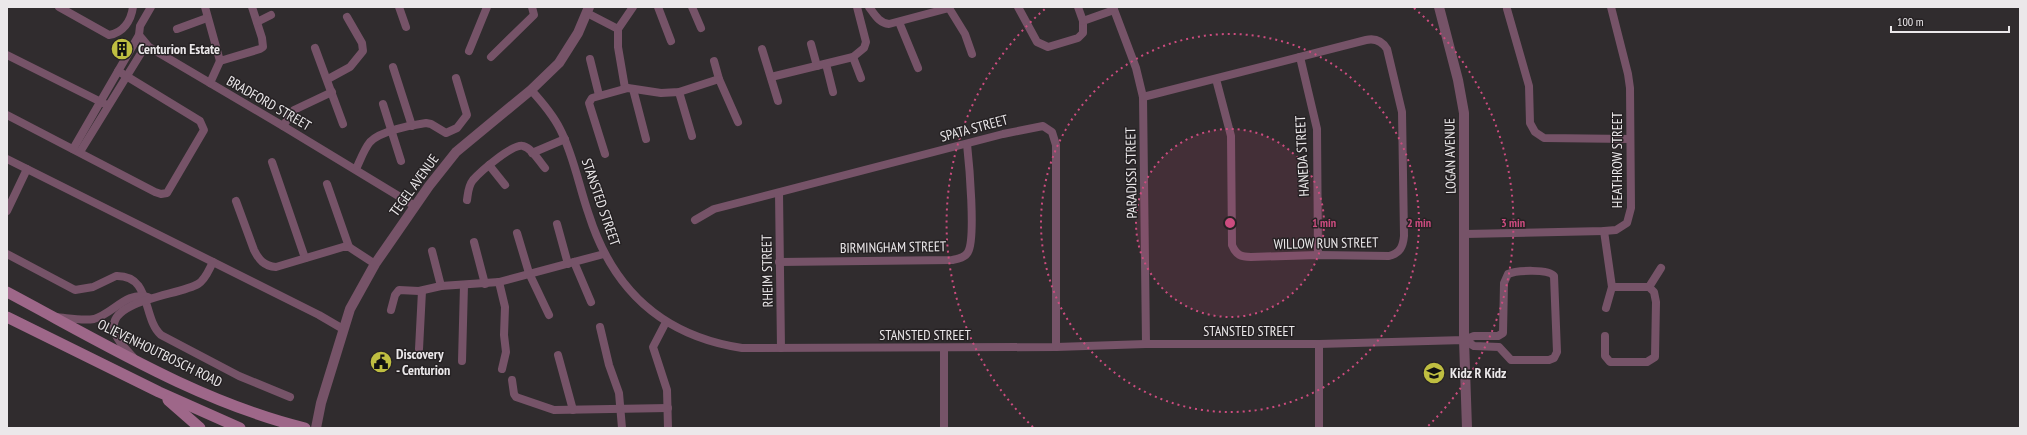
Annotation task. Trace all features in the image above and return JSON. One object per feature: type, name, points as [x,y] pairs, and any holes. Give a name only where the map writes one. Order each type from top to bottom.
[{"type":"main road","name":"OLIEVENHOUTBOSCH ROAD","points":[[7,292],[172,379],[221,400],[286,423],[306,428]]},
{"type":"main road","points":[[7,317],[159,392],[240,428]]},
{"type":"main road","points":[[159,392],[200,428]]},
{"type":"street","points":[[59,7],[109,35],[117,33],[125,26],[132,14],[133,7]]},
{"type":"street","points":[[76,150],[118,70],[139,35],[140,26],[151,7]]},
{"type":"street","points":[[205,7],[220,61],[210,83]]},
{"type":"street","points":[[220,61],[262,48],[262,38],[252,7]]},
{"type":"street","points":[[399,7],[406,27]]},
{"type":"street","points":[[469,51],[487,7]]},
{"type":"street","points":[[491,57],[534,15],[532,7]]},
{"type":"street","points":[[633,7],[618,28],[618,47],[629,88],[646,139]]},
{"type":"street","points":[[658,7],[671,41]]},
{"type":"street","points":[[692,7],[701,28]]},
{"type":"street","points":[[771,78],[853,57],[864,48],[866,42],[857,7]]},
{"type":"street","points":[[869,7],[882,22],[889,24],[950,7],[965,34],[972,54]]},
{"type":"street","points":[[1018,7],[1037,42],[1048,47],[1081,36],[1084,30],[1083,21],[1078,7]]},
{"type":"street","name":"LOGAN AVENUE","points":[[1439,7],[1463,105],[1465,234],[1464,340],[1467,428]]},
{"type":"street","name":"HEATHROW STREET","points":[[1465,234],[1604,232],[1622,227],[1630,216],[1628,74],[1611,7]]},
{"type":"street","points":[[1083,21],[1113,8]]},
{"type":"street","name":"PARADISSI STREET","points":[[1113,8],[1136,68],[1142,97],[1146,344]]},
{"type":"street","points":[[1508,9],[1529,86],[1530,123],[1535,132],[1544,138],[1630,139]]},
{"type":"street","points":[[588,10],[618,28]]},
{"type":"street","name":"TEGEL AVENUE","points":[[316,428],[350,308],[375,264],[415,206],[456,152],[531,90],[559,63],[573,43],[588,10]]},
{"type":"street","points":[[257,22],[271,15]]},
{"type":"street","points":[[328,79],[350,68],[363,51],[362,43],[347,16]]},
{"type":"street","points":[[177,28],[207,18]]},
{"type":"street","points":[[899,22],[918,68]]},
{"type":"street","name":"BRADFORD STREET","points":[[139,35],[146,45],[356,169],[415,206]]},
{"type":"street","name":"WILLOW RUN STREET","points":[[1142,97],[1366,40],[1377,40],[1383,43],[1387,49],[1402,112],[1404,236],[1403,245],[1400,250],[1396,254],[1389,256],[1318,255],[1242,257],[1234,250],[1231,136],[1216,79]]},
{"type":"street","points":[[811,44],[817,66]]},
{"type":"street","points":[[76,150],[108,107],[146,45]]},
{"type":"street","points":[[315,48],[328,79],[343,124]]},
{"type":"street","points":[[762,49],[778,101]]},
{"type":"street","points":[[7,55],[101,102],[108,107]]},
{"type":"street","points":[[853,57],[861,78]]},
{"type":"street","name":"HANEDA STREET","points":[[1300,57],[1317,129],[1318,255]]},
{"type":"street","points":[[590,59],[599,95]]},
{"type":"street","points":[[714,61],[719,79],[738,122]]},
{"type":"street","points":[[826,64],[833,92]]},
{"type":"street","points":[[392,66],[412,126]]},
{"type":"street","points":[[7,116],[158,193],[164,194],[170,191],[204,130],[204,126],[200,121],[118,70]]},
{"type":"street","points":[[356,169],[370,142],[392,131],[429,123],[446,133],[460,126],[467,114],[456,78]]},
{"type":"street","points":[[605,154],[590,103],[592,98],[629,88],[661,93],[679,92],[719,79]]},
{"type":"street","name":"STANSTED STREET","points":[[531,90],[556,122],[565,139],[589,216],[604,254],[633,296],[666,322],[694,337],[716,344],[742,348],[944,348],[1056,347],[1146,344],[1319,344],[1464,340]]},
{"type":"street","points":[[283,126],[294,110],[332,92]]},
{"type":"street","points":[[679,92],[692,136]]},
{"type":"street","points":[[382,104],[401,161]]},
{"type":"street","name":"SPATA STREET","points":[[695,220],[714,209],[1037,126],[1048,128],[1055,138],[1056,347]]},
{"type":"street","points":[[532,153],[565,139]]},
{"type":"street","name":"BIRMINGHAM STREET","points":[[779,262],[952,260],[963,257],[969,252],[971,239],[970,180],[967,144]]},
{"type":"street","points":[[467,200],[469,187],[473,180],[489,165],[518,145],[526,147],[544,168]]},
{"type":"street","points":[[7,159],[320,315],[343,329]]},
{"type":"street","points":[[272,162],[305,258]]},
{"type":"street","points":[[489,165],[505,185]]},
{"type":"street","points":[[7,211],[27,169]]},
{"type":"street","points":[[327,184],[348,247]]},
{"type":"street","name":"RHEIM STREET","points":[[778,193],[781,348]]},
{"type":"street","points":[[236,201],[254,250],[260,261],[270,266],[276,267],[339,248],[348,247],[375,264]]},
{"type":"street","points":[[557,224],[571,263],[591,302]]},
{"type":"street","points":[[1604,232],[1612,287],[1606,308]]},
{"type":"street","points":[[517,234],[529,273],[549,315]]},
{"type":"street","points":[[474,242],[485,284]]},
{"type":"street","points":[[432,251],[441,286]]},
{"type":"street","points":[[7,254],[75,290],[93,287],[119,276],[139,284],[147,299],[156,330],[161,336],[239,376],[290,397]]},
{"type":"street","points":[[391,310],[395,295],[399,290],[422,291],[441,286],[499,282],[604,254]]},
{"type":"street","points":[[55,317],[88,320],[107,313],[120,303],[147,299],[197,284],[204,278],[213,262]]},
{"type":"street","points":[[1649,287],[1661,268]]},
{"type":"street","points":[[1545,271],[1552,273],[1554,276],[1557,345],[1554,358],[1549,360],[1511,360],[1499,347],[1474,346],[1464,340],[1474,336],[1498,336],[1503,333],[1504,283],[1508,274],[1545,271]]},
{"type":"street","points":[[499,282],[505,312],[504,335],[506,352],[502,369]]},
{"type":"street","points":[[462,361],[464,285]]},
{"type":"street","points":[[1605,336],[1605,356],[1610,362],[1647,362],[1653,360],[1655,357],[1656,298],[1654,292],[1649,287],[1612,287]]},
{"type":"street","points":[[419,349],[422,291]]},
{"type":"street","points":[[134,359],[116,334],[115,322],[124,310],[147,299]]},
{"type":"street","points":[[666,322],[653,347],[667,390],[668,428]]},
{"type":"street","points":[[600,327],[609,365],[619,393],[622,428]]},
{"type":"street","points":[[1319,344],[1319,428]]},
{"type":"street","points":[[944,348],[944,428]]},
{"type":"street","points":[[558,355],[573,410]]},
{"type":"street","points":[[512,380],[513,392],[516,397],[549,409],[620,410],[668,408]]},
{"type":"street","name":"TEGEL AVENUE","points":[[306,428],[318,417]]},
{"type":"place","name":"Centurion Estate","points":[[122,49]]},
{"type":"place","name":"Discovery - Centurion","points":[[381,362]]},
{"type":"place","name":"Kidz R Kidz","points":[[1434,373]]}]
